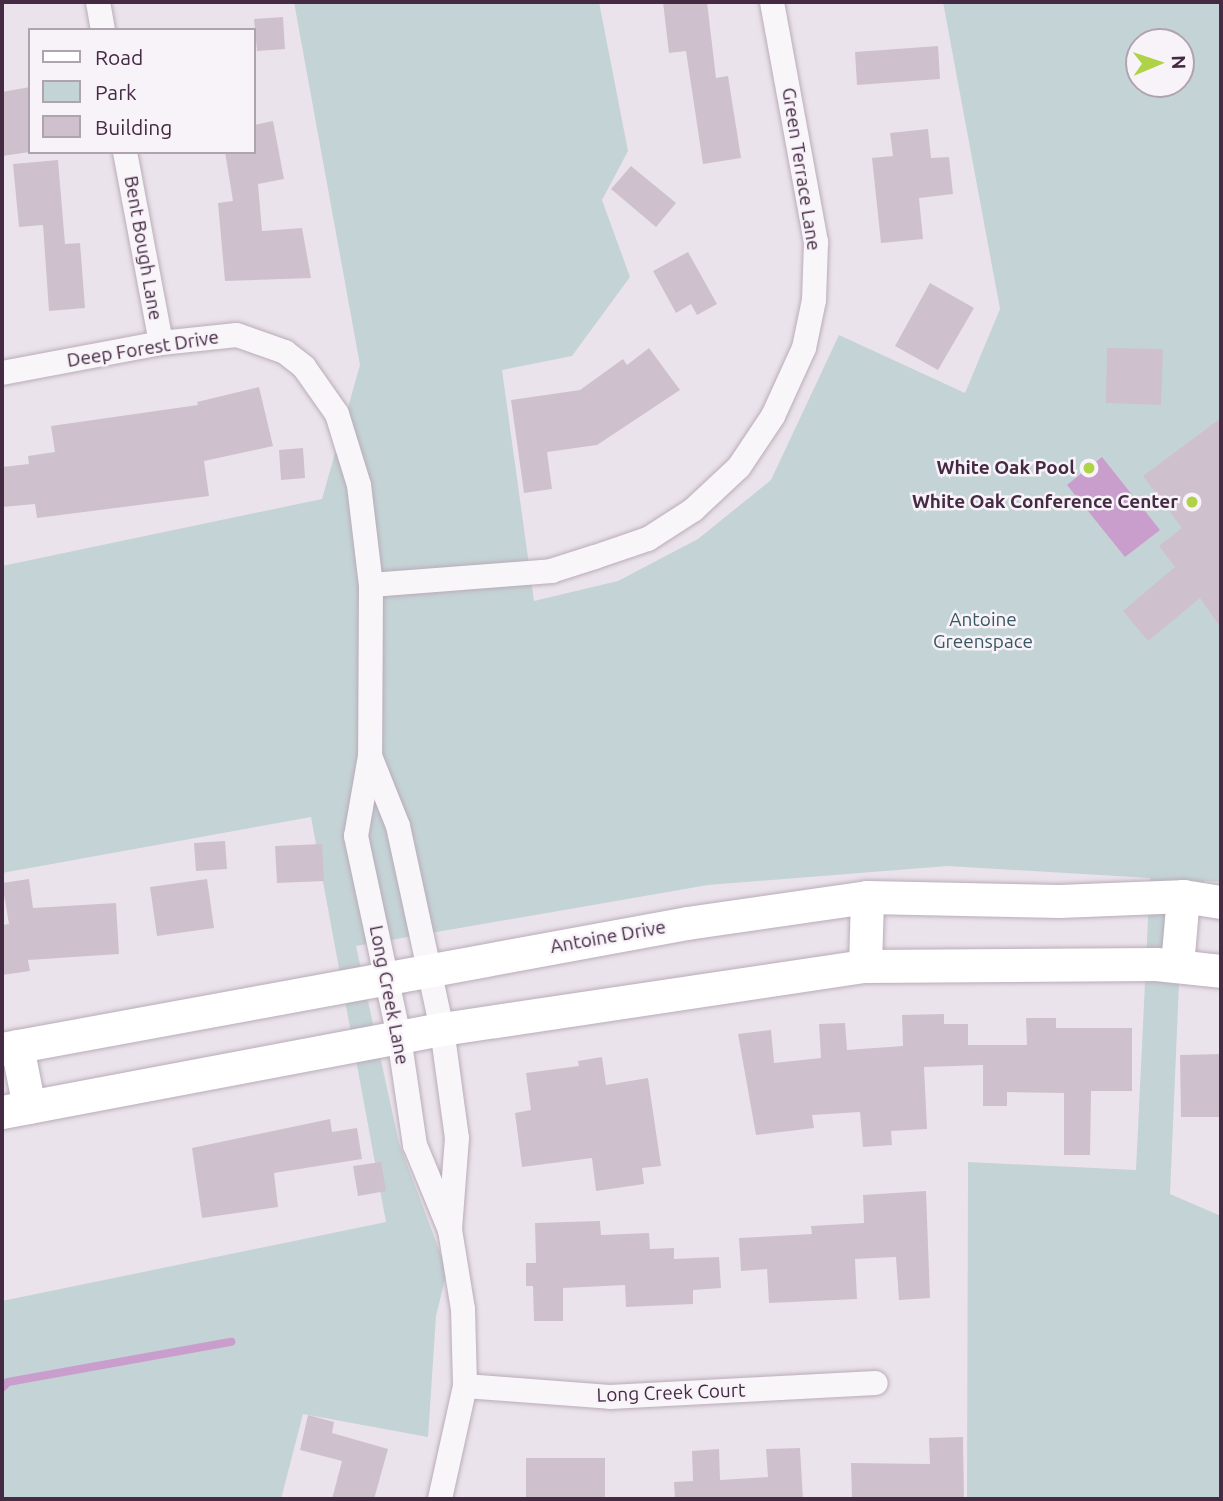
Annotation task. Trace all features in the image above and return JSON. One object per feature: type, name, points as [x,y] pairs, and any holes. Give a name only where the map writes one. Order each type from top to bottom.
[{"type":"main road","name":"Antoine Drive","points":[[10,1047],[387,976],[867,897],[1059,901],[1184,896],[1221,902]]},
{"type":"main road","points":[[1177,965],[1184,896]]},
{"type":"main road","points":[[865,965],[867,897]]},
{"type":"main road","points":[[10,1047],[15,1109],[442,1029],[865,965],[1177,965],[1221,971]]},
{"type":"street","points":[[98,2],[103,28]]},
{"type":"street","name":"Green Terrace Lane","points":[[371,585],[551,571],[648,539],[692,510],[746,457],[773,416],[804,348],[814,300],[816,242],[772,2]]},
{"type":"street","name":"Bent Bough Lane","points":[[125,154],[160,343]]},
{"type":"street","name":"Deep Forest Drive","points":[[2,373],[210,335],[260,341],[304,367],[337,414]]},
{"type":"street","name":"Long Creek Lane","points":[[337,414],[359,485],[371,585],[370,756],[356,836],[387,976],[415,1145],[450,1230],[463,1309],[466,1386],[440,1499]]},
{"type":"street","name":"Long Creek Lane","points":[[370,756],[398,826],[442,1029],[457,1138],[450,1230]]},
{"type":"street","name":"Long Creek Court","points":[[466,1386],[610,1398],[876,1383]]},
{"type":"green space","name":"Antoine Greenspace","points":[[294,2],[599,2],[628,151],[602,200],[630,277],[572,356],[502,370],[534,601],[618,581],[698,539],[771,480],[839,335],[965,393],[1000,309],[943,2],[1221,2],[1221,882],[1204,881],[1179,983],[1170,1194],[1221,1216],[1221,1499],[967,1499],[968,1162],[1136,1170],[1150,878],[948,866],[708,885],[356,946],[399,1143],[447,1271],[436,1316],[428,1437],[303,1414],[281,1499],[2,1499],[2,1301],[386,1222],[311,817],[2,873],[2,566],[322,499],[360,365]]},
{"type":"shaded area","points":[[1102,457],[1160,530],[1125,557],[1067,485]]},
{"type":"building","points":[[663,2],[707,2],[716,78],[728,76],[741,158],[703,164],[686,51],[669,53]]},
{"type":"building","points":[[283,17],[285,49],[257,51],[254,19]]},
{"type":"building","points":[[938,46],[940,79],[857,85],[855,52]]},
{"type":"building","points":[[28,87],[28,152],[2,156],[2,92]]},
{"type":"building","points":[[273,121],[284,179],[258,184],[262,231],[302,228],[311,278],[225,281],[218,203],[233,201],[225,154],[256,154],[256,125]]},
{"type":"building","points":[[928,129],[931,158],[949,157],[953,194],[919,198],[923,239],[881,243],[872,158],[893,156],[890,133]]},
{"type":"building","points":[[58,160],[65,244],[80,243],[85,308],[49,311],[43,225],[19,227],[13,164]]},
{"type":"building","points":[[631,166],[676,203],[656,227],[611,189]]},
{"type":"building","points":[[688,252],[717,304],[697,315],[691,304],[676,313],[653,271]]},
{"type":"building","points":[[930,283],[974,308],[938,370],[895,346]]},
{"type":"building","points":[[649,348],[680,390],[597,445],[547,452],[552,489],[524,493],[511,400],[580,390],[623,359],[627,365]]},
{"type":"building","points":[[1107,348],[1163,349],[1161,405],[1106,403]]},
{"type":"building","points":[[259,387],[273,446],[204,461],[209,496],[37,518],[35,504],[2,507],[2,467],[29,464],[28,456],[55,452],[51,426],[198,405],[197,402]]},
{"type":"building","name":"White Oak Conference Center","points":[[1221,418],[1221,628],[1200,598],[1148,641],[1123,611],[1175,567],[1159,546],[1182,528],[1143,476]]},
{"type":"building","points":[[303,448],[305,478],[281,480],[279,450]]},
{"type":"building","points":[[225,841],[227,869],[196,871],[194,843]]},
{"type":"building","points":[[322,844],[324,881],[277,883],[275,846]]},
{"type":"building","points":[[29,879],[33,908],[116,903],[119,954],[28,960],[30,971],[2,975],[2,925],[9,924],[2,883]]},
{"type":"building","points":[[207,879],[214,928],[157,936],[150,887]]},
{"type":"building","points":[[944,1014],[944,1024],[968,1024],[968,1045],[1027,1045],[1026,1018],[1056,1018],[1056,1028],[1132,1028],[1132,1091],[1091,1091],[1090,1155],[1064,1155],[1064,1093],[1007,1092],[1007,1106],[983,1106],[983,1065],[924,1067],[927,1129],[891,1131],[892,1145],[863,1147],[860,1112],[812,1115],[814,1128],[756,1135],[738,1034],[771,1030],[774,1063],[821,1058],[819,1024],[845,1023],[847,1050],[903,1046],[902,1015]]},
{"type":"building","points":[[1221,1054],[1221,1117],[1181,1117],[1180,1055]]},
{"type":"building","points":[[602,1057],[606,1085],[648,1078],[661,1166],[642,1168],[644,1184],[596,1191],[592,1158],[522,1167],[515,1113],[531,1110],[526,1073],[579,1066],[578,1061]]},
{"type":"building","points":[[330,1119],[332,1132],[357,1128],[362,1159],[274,1173],[278,1207],[202,1218],[192,1148]]},
{"type":"building","points":[[381,1162],[386,1191],[358,1196],[353,1166]]},
{"type":"building","points":[[926,1191],[930,1298],[899,1300],[896,1257],[855,1259],[857,1299],[769,1303],[767,1269],[741,1271],[739,1238],[812,1234],[811,1226],[864,1223],[863,1195]]},
{"type":"building","points":[[600,1221],[601,1235],[649,1233],[650,1249],[674,1248],[674,1259],[719,1257],[721,1288],[693,1290],[693,1304],[626,1307],[625,1285],[563,1288],[563,1321],[534,1321],[533,1286],[526,1286],[526,1263],[536,1263],[535,1223]]},
{"type":"building","points":[[308,1415],[334,1422],[332,1433],[388,1449],[374,1499],[332,1499],[342,1461],[300,1450]]},
{"type":"building","points":[[963,1437],[964,1499],[852,1499],[851,1463],[930,1464],[929,1438]]},
{"type":"building","points":[[800,1448],[803,1499],[675,1499],[674,1482],[693,1481],[692,1451],[719,1449],[720,1480],[768,1477],[766,1449]]},
{"type":"building","points":[[526,1458],[605,1458],[605,1499],[526,1499]]},
{"type":"waterway","points":[[2,1388],[8,1382],[231,1342]]},
{"type":"place","name":"White Oak Pool","points":[[1089,468]]},
{"type":"place","name":"White Oak Conference Center","points":[[1192,502]]}]
